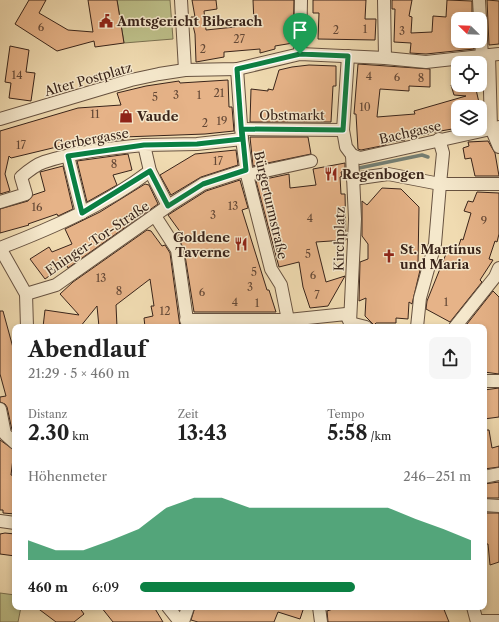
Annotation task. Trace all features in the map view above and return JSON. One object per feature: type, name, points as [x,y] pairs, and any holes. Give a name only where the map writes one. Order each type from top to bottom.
[{"type":"street","points":[[180,0],[185,70],[237,69],[300,54],[385,58],[426,62],[490,55],[495,128],[499,147]]},
{"type":"street","points":[[300,54],[301,0]]},
{"type":"street","points":[[384,0],[385,58]]},
{"type":"street","points":[[479,0],[480,12]]},
{"type":"street","name":"Obstmarkt","points":[[348,56],[343,130],[346,147],[352,155]]},
{"type":"street","name":"Bürgerturmstraße","points":[[237,69],[246,173],[271,269],[281,285],[288,320]]},
{"type":"street","name":"Alter Postplatz","points":[[0,119],[139,78],[185,70]]},
{"type":"street","name":"Bachgasse","points":[[352,155],[360,158],[439,139],[495,128]]},
{"type":"street","name":"Obstmarkt","points":[[144,145],[197,144],[242,134],[343,130]]},
{"type":"street","points":[[417,324],[420,298],[435,244],[443,153],[439,139]]},
{"type":"street","points":[[144,145],[150,171],[168,206]]},
{"type":"street","name":"Gerbergasse","points":[[0,202],[26,194],[22,177],[31,169],[43,162],[68,156],[144,145]]},
{"type":"street","name":"Kirchplatz","points":[[351,324],[355,219],[352,155]]},
{"type":"street","points":[[68,156],[82,213]]},
{"type":"street","points":[[246,173],[311,161]]},
{"type":"street","points":[[27,324],[26,294],[0,248],[53,227],[82,213],[150,171]]},
{"type":"street","name":"Ehinger-Tor-Straße","points":[[26,294],[56,285],[168,206],[203,184],[229,175],[246,173]]},
{"type":"street","points":[[353,179],[388,174],[440,184],[499,184]]},
{"type":"street","points":[[155,216],[177,250],[187,324],[269,323],[346,314],[351,324]]},
{"type":"street","points":[[457,324],[498,275]]},
{"type":"street","points":[[487,381],[499,381]]},
{"type":"street","points":[[0,410],[6,434],[12,440]]},
{"type":"street","points":[[487,476],[499,474]]},
{"type":"street","points":[[487,505],[499,506]]},
{"type":"street","points":[[0,521],[12,523]]},
{"type":"street","points":[[170,610],[180,622]]},
{"type":"street","points":[[183,622],[187,610]]},
{"type":"street","points":[[319,610],[321,622]]},
{"type":"street","points":[[473,610],[477,622],[499,621]]},
{"type":"green space","points":[[117,0],[170,0],[173,39],[124,43]]},
{"type":"green space","points":[[0,593],[12,595],[12,610],[20,610],[18,622],[0,622]]},
{"type":"building","points":[[29,0],[46,0],[39,13],[68,30],[93,32],[88,0],[117,0],[124,43],[95,47],[94,41],[57,51],[15,24]]},
{"type":"building","points":[[192,0],[216,0],[217,9],[204,11],[206,30],[235,27],[235,25],[254,23],[253,0],[294,0],[293,43],[275,46],[275,49],[260,53],[260,49],[224,52],[224,57],[196,62],[195,34],[191,17],[195,17]]},
{"type":"building","points":[[313,0],[366,0],[365,19],[376,19],[375,40],[318,39],[319,13],[313,13]]},
{"type":"building","points":[[392,0],[412,0],[409,16],[412,17],[411,33],[432,32],[433,16],[446,17],[447,0],[472,1],[472,12],[451,12],[451,48],[474,49],[426,54],[410,53],[411,43],[394,42],[395,9],[392,9]]},
{"type":"building","points":[[487,0],[499,1],[499,44],[489,45]]},
{"type":"building","points":[[10,46],[29,50],[26,72],[35,73],[31,101],[9,98],[11,83],[5,82]]},
{"type":"building","points":[[358,64],[430,69],[430,87],[409,86],[409,91],[380,89],[377,117],[415,114],[414,111],[451,100],[451,129],[405,138],[405,140],[385,143],[386,145],[361,150],[358,149],[356,114],[354,114]]},
{"type":"building","points":[[309,65],[336,66],[336,86],[333,86],[331,122],[250,122],[251,89],[268,91],[268,89],[273,90],[279,70]]},
{"type":"building","points":[[228,80],[229,107],[232,107],[234,131],[205,134],[123,137],[124,139],[66,148],[65,145],[11,158],[9,156],[5,174],[10,191],[0,194],[0,131],[78,108],[121,105],[117,93],[146,86],[179,81],[180,83]]},
{"type":"building","points":[[453,92],[477,92],[478,100],[452,100],[466,96],[454,95]]},
{"type":"building","points":[[250,137],[308,137],[311,154],[253,166]]},
{"type":"building","points":[[488,141],[495,153],[499,176],[475,176],[471,158],[465,159],[463,148],[469,146],[468,142]]},
{"type":"building","points":[[236,150],[238,165],[201,177],[171,195],[160,175],[195,154]]},
{"type":"building","points":[[128,154],[132,170],[113,175],[117,185],[87,202],[77,161]]},
{"type":"building","points":[[345,163],[345,171],[341,172],[342,176],[340,177],[341,194],[345,194],[346,240],[316,242],[326,282],[345,276],[328,306],[310,308],[303,287],[299,262],[279,267],[256,181],[289,174],[290,188],[316,185],[313,169]]},
{"type":"building","points":[[63,166],[73,209],[58,216],[57,214],[28,224],[29,225],[0,233],[0,209],[28,201],[33,195],[45,191],[40,172]]},
{"type":"building","points":[[240,180],[248,208],[242,210],[267,290],[269,290],[276,312],[194,312],[184,249],[177,236],[181,233],[168,215],[206,191]]},
{"type":"building","points":[[145,184],[149,185],[158,204],[68,268],[66,264],[45,279],[30,259],[49,247],[52,252],[72,244],[65,229],[100,212]]},
{"type":"building","name":"St. Martinus und Maria","points":[[382,188],[401,189],[419,207],[418,264],[421,266],[412,304],[409,302],[408,319],[396,318],[396,323],[373,324],[365,316],[366,298],[359,301],[360,262],[368,259],[368,244],[362,236],[362,201],[367,205]]},
{"type":"building","points":[[477,192],[499,193],[499,234],[489,259],[493,260],[480,280],[482,282],[450,322],[426,309],[427,301],[448,249],[456,254],[461,239],[463,240],[471,213],[464,211],[468,201],[473,202]]},
{"type":"building","points":[[147,230],[151,231],[162,246],[165,245],[170,253],[180,324],[145,324],[144,318],[153,316],[151,306],[154,306],[150,279],[116,305],[117,324],[99,324],[97,306],[82,324],[43,324],[45,310],[79,315],[60,294],[73,282]]},
{"type":"building","points":[[493,291],[499,297],[499,374],[487,372],[487,324],[467,324]]},
{"type":"building","points":[[0,311],[3,311],[12,344],[12,430],[7,407],[5,404],[0,402],[0,397],[6,396],[0,374]]},
{"type":"building","points":[[499,388],[499,417],[487,419],[487,390]]},
{"type":"building","points":[[487,430],[489,430],[492,448],[499,446],[499,467],[487,469]]},
{"type":"building","points":[[0,440],[12,449],[12,514],[3,513],[3,510],[0,510]]},
{"type":"building","points":[[499,482],[499,498],[487,498],[487,484]]},
{"type":"building","points":[[487,513],[499,513],[499,562],[490,565]]},
{"type":"building","points":[[0,534],[12,534],[12,556],[0,554]]},
{"type":"building","points":[[40,610],[81,610],[84,614],[74,622],[56,622]]},
{"type":"building","points":[[103,610],[156,610],[163,622],[113,622]]},
{"type":"building","points":[[194,610],[303,610],[300,619],[278,612],[274,622],[198,622],[191,620]]},
{"type":"building","points":[[444,610],[449,622],[328,622],[327,611]]},
{"type":"waterway","points":[[359,168],[422,155],[428,157]]},
{"type":"place","name":"Amtsgericht Biberach","points":[[106,21]]},
{"type":"place","name":"Vaude","points":[[126,116]]},
{"type":"place","name":"Regenbogen","points":[[331,174]]},
{"type":"place","name":"Goldene Taverne","points":[[241,244]]},
{"type":"place","name":"St. Martinus und Maria","points":[[389,256]]},
{"type":"route","points":[[300,54],[348,56],[343,130],[242,129],[246,170],[203,184],[168,206],[150,171],[140,179],[82,213],[68,156],[123,147],[197,144],[242,139],[237,69],[300,54]]}]
